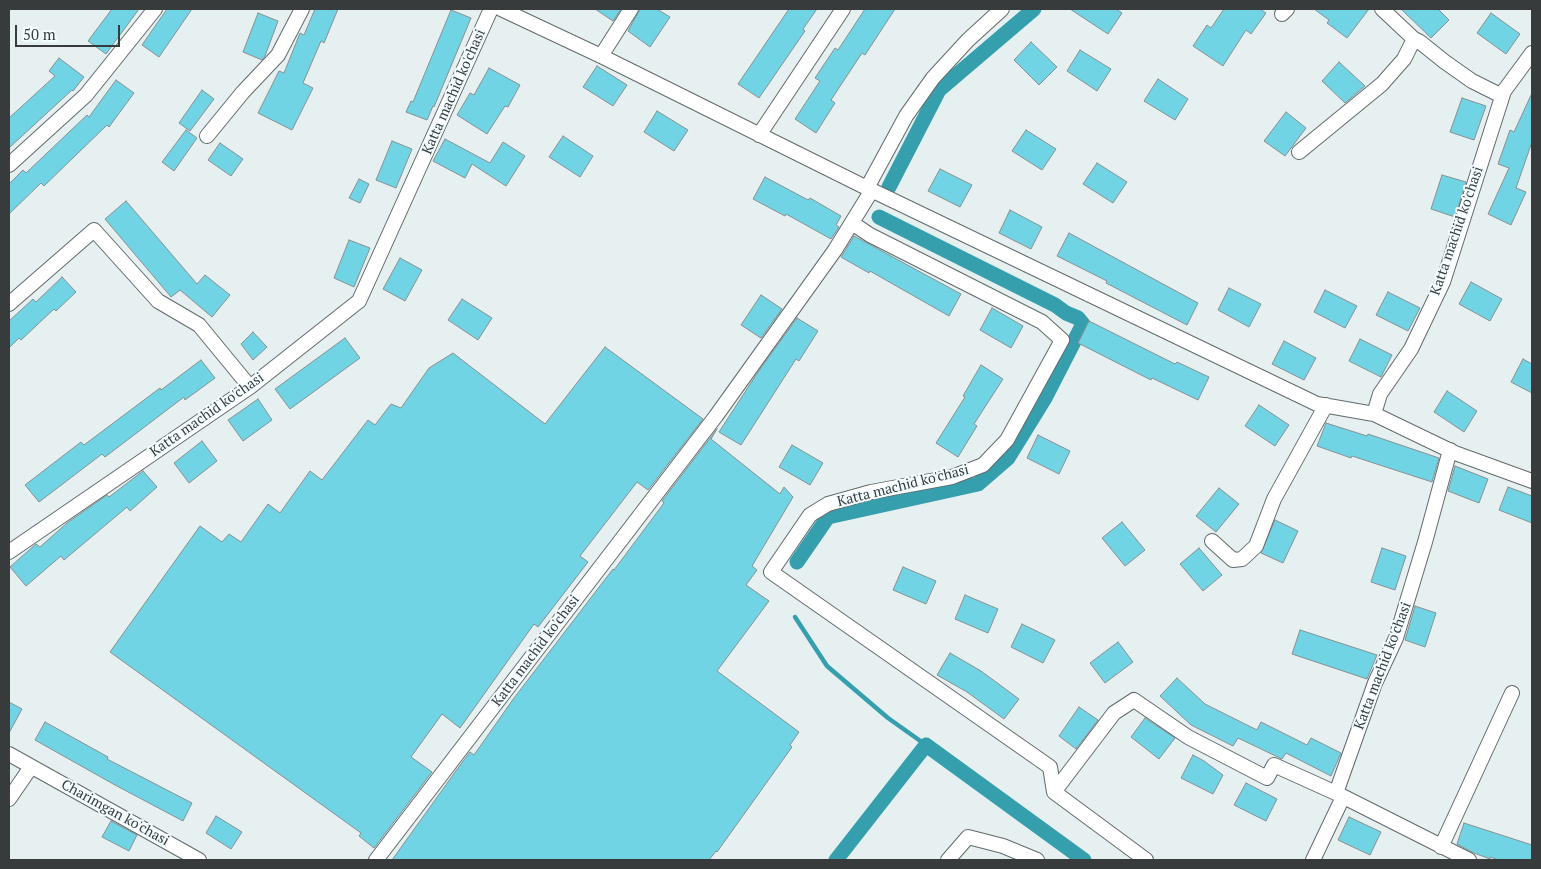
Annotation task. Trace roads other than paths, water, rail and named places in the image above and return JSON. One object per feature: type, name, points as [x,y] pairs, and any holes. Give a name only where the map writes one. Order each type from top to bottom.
[{"type":"street","points":[[9,165],[86,95],[155,9]]},
{"type":"street","points":[[207,136],[243,92],[278,55],[302,9]]},
{"type":"street","name":"Katta machid ko'chasi","points":[[9,552],[250,387],[359,301],[491,9]]},
{"type":"street","points":[[501,9],[601,56],[869,189],[1317,404],[1374,414],[1450,450],[1532,481]]},
{"type":"street","points":[[601,56],[631,9]]},
{"type":"street","points":[[759,135],[843,9]]},
{"type":"street","name":"Katta machid ko'chasi","points":[[376,860],[716,416],[824,266],[852,223],[906,116],[933,78],[968,40],[1002,9]]},
{"type":"street","points":[[1382,9],[1414,39],[1445,62],[1472,80],[1502,96]]},
{"type":"street","points":[[1299,152],[1382,84],[1404,58],[1414,39]]},
{"type":"street","name":"Katta machid ko'chasi","points":[[1374,414],[1380,394],[1411,349],[1443,282],[1504,90],[1531,58]]},
{"type":"street","name":"Katta machid ko'chasi","points":[[852,223],[870,235],[1042,322],[1062,340],[1007,440],[983,466],[952,477],[871,492],[828,504],[810,515],[771,572],[1050,767],[1054,792]]},
{"type":"street","points":[[9,304],[94,230],[158,301],[200,326],[250,387]]},
{"type":"street","points":[[1212,541],[1233,560],[1242,559],[1256,546],[1274,499],[1326,405]]},
{"type":"street","name":"Katta machid ko'chasi","points":[[1313,860],[1340,795],[1375,683],[1396,638],[1450,450]]},
{"type":"street","points":[[1441,846],[1512,693]]},
{"type":"street","points":[[1146,860],[1054,792],[1114,713],[1134,700],[1188,737],[1267,778],[1274,765],[1340,795],[1469,860]]},
{"type":"street","name":"Charimgan ko'chasi","points":[[9,754],[199,860]]},
{"type":"street","points":[[9,799],[31,767]]},
{"type":"street","points":[[948,860],[968,837],[1003,846],[1037,860]]},
{"type":"waterway","points":[[889,187],[939,90],[1034,9]]},
{"type":"waterway","points":[[797,562],[828,517],[978,484],[1008,458],[1045,398],[1083,324],[1078,318],[1066,313],[1055,305],[879,217]]},
{"type":"waterway","points":[[795,617],[827,666],[888,718],[926,745]]},
{"type":"waterway","points":[[836,860],[926,745],[1084,860]]}]
